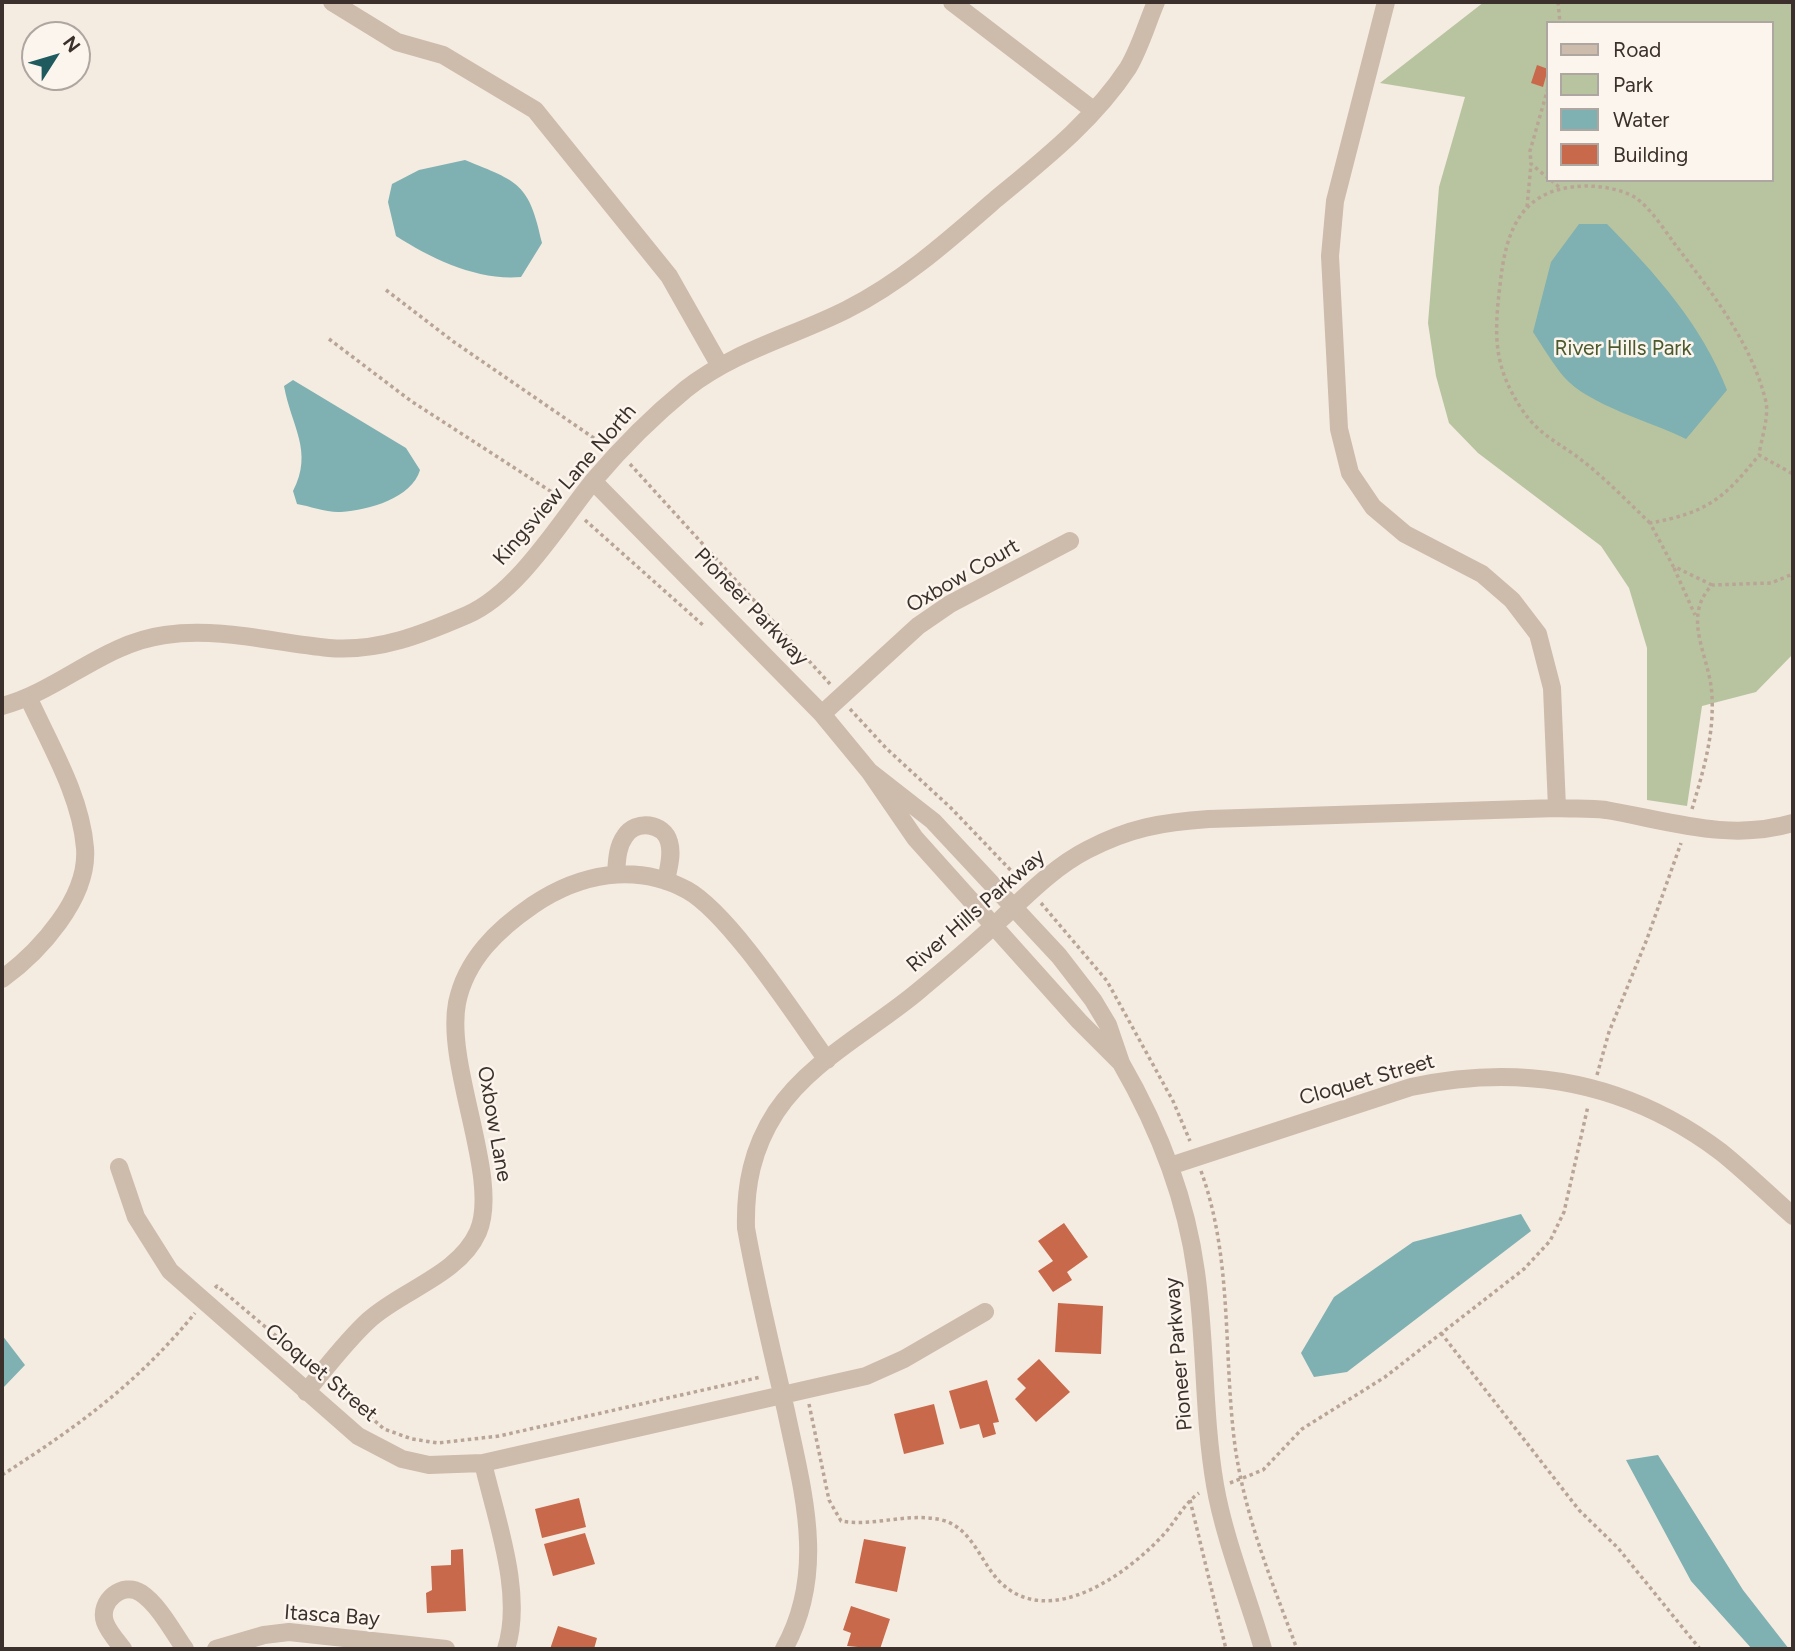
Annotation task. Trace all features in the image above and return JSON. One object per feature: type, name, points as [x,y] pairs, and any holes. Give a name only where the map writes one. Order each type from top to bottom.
[{"type":"street","points":[[332,2],[397,42],[443,55],[535,110],[669,276],[720,366]]},
{"type":"street","points":[[952,2],[1093,110]]},
{"type":"street","name":"Kingsview Lane North","points":[[2,706],[29,699],[97,657],[164,635],[243,636],[333,648],[396,644],[473,613],[522,573],[593,481],[668,405],[720,366],[755,346],[843,311],[882,290],[926,259],[1069,138],[1128,66],[1156,2]]},
{"type":"street","points":[[1386,2],[1335,201],[1330,256],[1339,429],[1350,473],[1373,507],[1405,534],[1482,575],[1512,600],[1538,634],[1552,688],[1558,808]]},
{"type":"street","name":"Pioneer Parkway","points":[[593,481],[822,714],[869,771],[915,838],[1121,1063]]},
{"type":"street","name":"Oxbow Court","points":[[822,714],[918,626],[950,604],[1070,541]]},
{"type":"street","points":[[2,979],[50,936],[77,890],[86,850],[76,804],[29,699]]},
{"type":"street","name":"Pioneer Parkway","points":[[869,771],[933,821],[1015,906],[1093,1000],[1108,1025],[1121,1063],[1140,1096],[1170,1167],[1196,1272],[1206,1419],[1216,1488],[1263,1649]]},
{"type":"street","name":"River Hills Parkway","points":[[784,1649],[801,1614],[810,1555],[804,1497],[754,1276],[746,1228],[745,1196],[751,1164],[774,1114],[790,1092],[827,1060],[916,993],[1056,870],[1084,851],[1119,834],[1156,822],[1558,808],[1603,810],[1725,832],[1765,831],[1793,823]]},
{"type":"street","points":[[616,874],[619,846],[626,833],[637,826],[649,825],[662,830],[669,840],[671,853],[666,881]]},
{"type":"street","name":"Oxbow Lane","points":[[306,1392],[368,1321],[459,1258],[479,1230],[483,1192],[456,1024],[457,1003],[471,967],[502,928],[558,889],[586,877],[616,874],[642,875],[666,881],[688,891],[730,930],[827,1060]]},
{"type":"street","name":"Cloquet Street","points":[[1170,1167],[1411,1087],[1454,1079],[1515,1075],[1582,1085],[1661,1114],[1722,1153],[1793,1216]]},
{"type":"street","name":"Cloquet Street","points":[[119,1167],[136,1217],[152,1247],[170,1271],[358,1436],[402,1460],[429,1465],[483,1463],[881,1371],[985,1312]]},
{"type":"street","points":[[483,1463],[510,1584],[512,1633],[506,1649]]},
{"type":"street","points":[[123,1649],[104,1621],[105,1606],[113,1594],[127,1589],[141,1592],[185,1649]]},
{"type":"street","name":"Itasca Bay","points":[[216,1649],[264,1635],[289,1632],[446,1649]]},
{"type":"path","points":[[1558,2],[1560,21]]},
{"type":"path","points":[[1527,207],[1530,151],[1546,95]]},
{"type":"path","points":[[1531,164],[1546,176]]},
{"type":"path","points":[[1554,182],[1561,188]]},
{"type":"path","points":[[1650,523],[1685,516],[1710,506],[1733,488],[1759,455],[1767,405],[1750,358],[1716,298],[1635,198],[1603,186],[1561,188],[1537,199],[1521,212],[1504,246],[1496,319],[1497,360],[1523,411],[1545,437],[1576,456],[1650,523],[1673,566],[1695,616],[1712,698],[1708,753],[1693,805]]},
{"type":"path","points":[[329,339],[411,401],[559,496],[704,626]]},
{"type":"path","points":[[1759,455],[1793,474]]},
{"type":"path","points":[[1673,566],[1712,584],[1771,583],[1793,574]]},
{"type":"path","points":[[1695,616],[1698,605],[1712,584]]},
{"type":"path","points":[[1597,1073],[1609,1032],[1647,939],[1666,878],[1683,836]]},
{"type":"path","points":[[1228,1484],[1263,1470],[1318,1416],[1362,1393],[1524,1269],[1550,1241],[1564,1212],[1590,1100]]},
{"type":"path","points":[[217,1286],[310,1364]]},
{"type":"path","points":[[2,1475],[66,1432],[133,1381],[168,1348],[195,1312]]},
{"type":"path","points":[[1441,1333],[1579,1510],[1618,1548],[1700,1649]]},
{"type":"path","points":[[331,1383],[384,1429],[412,1439],[438,1443],[499,1436],[762,1377]]},
{"type":"path","points":[[808,1403],[829,1500],[841,1521],[906,1517],[943,1520],[966,1535],[995,1577],[1020,1595],[1054,1601],[1086,1592],[1138,1559],[1166,1532],[1190,1500],[1200,1492]]},
{"type":"path","points":[[1242,1479],[1251,1526],[1297,1649]]},
{"type":"path","points":[[1190,1500],[1226,1649]]},
{"type":"green space","name":"River Hills Park","points":[[1484,2],[1793,2],[1793,654],[1756,692],[1702,706],[1687,806],[1647,800],[1647,648],[1629,588],[1601,546],[1478,453],[1449,423],[1436,376],[1428,323],[1439,187],[1465,97],[1380,83]]},
{"type":"water","points":[[465,160],[510,180],[519,187],[532,208],[542,243],[521,277],[488,276],[456,267],[396,236],[388,202],[392,184],[419,170]]},
{"type":"water","points":[[1579,224],[1607,224],[1676,301],[1717,366],[1727,390],[1686,439],[1604,404],[1575,387],[1560,372],[1533,332],[1551,262]]},
{"type":"water","points":[[293,380],[406,448],[420,470],[408,488],[388,501],[352,511],[330,511],[297,504],[293,491],[299,477],[301,451],[284,386]]},
{"type":"water","points":[[1521,1214],[1531,1231],[1347,1372],[1314,1377],[1301,1353],[1334,1297],[1413,1242]]},
{"type":"water","points":[[2,1335],[25,1365],[2,1389]]},
{"type":"water","points":[[1658,1455],[1743,1590],[1789,1649],[1752,1649],[1691,1581],[1626,1460]]},
{"type":"building","points":[[1537,65],[1546,68],[1543,87],[1531,83]]},
{"type":"building","points":[[1064,1223],[1088,1257],[1067,1272],[1072,1280],[1053,1292],[1038,1271],[1053,1261],[1038,1241]]},
{"type":"building","points":[[1058,1303],[1103,1306],[1101,1354],[1055,1352]]},
{"type":"building","points":[[1039,1359],[1070,1392],[1036,1422],[1015,1399],[1026,1388],[1017,1379]]},
{"type":"building","points":[[987,1380],[999,1422],[993,1423],[996,1434],[983,1438],[979,1424],[960,1429],[949,1391]]},
{"type":"building","points":[[934,1404],[944,1444],[904,1454],[894,1414]]},
{"type":"building","points":[[579,1498],[586,1527],[542,1538],[535,1509]]},
{"type":"building","points":[[585,1533],[595,1564],[553,1576],[544,1544]]},
{"type":"building","points":[[864,1539],[906,1547],[897,1592],[855,1583]]},
{"type":"building","points":[[463,1549],[466,1611],[427,1613],[426,1593],[432,1590],[431,1566],[451,1565],[451,1550]]},
{"type":"building","points":[[851,1606],[890,1619],[880,1649],[847,1646],[851,1633],[843,1630]]},
{"type":"building","points":[[558,1626],[597,1638],[594,1649],[550,1649]]}]
